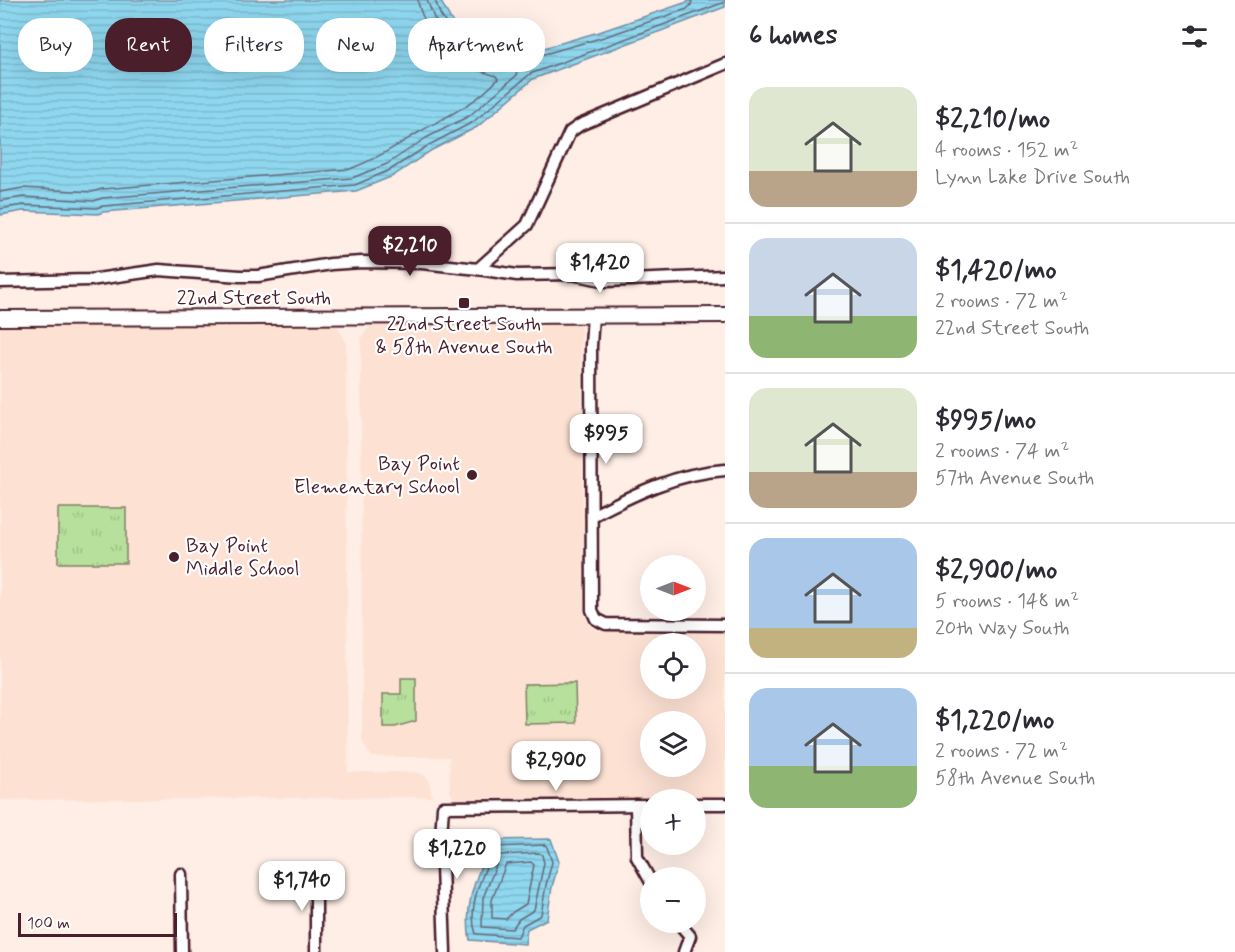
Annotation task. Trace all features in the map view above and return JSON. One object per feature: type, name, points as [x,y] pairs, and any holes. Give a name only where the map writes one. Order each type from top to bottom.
[{"type":"street","points":[[478,269],[527,225],[570,132],[580,125],[725,64]]},
{"type":"street","points":[[0,282],[90,280],[159,270],[258,276],[331,264],[362,262],[422,263],[517,275],[572,274],[606,281],[725,276]]},
{"type":"street","points":[[593,315],[591,346],[592,610],[596,619],[606,624],[725,625]]},
{"type":"street","name":"22nd Street South","points":[[0,318],[463,318],[725,315]]},
{"type":"street","points":[[592,516],[661,483],[725,470]]},
{"type":"street","points":[[706,804],[725,804]]},
{"type":"street","points":[[636,805],[637,857],[643,867]]},
{"type":"street","points":[[445,952],[441,837],[443,807],[640,805]]},
{"type":"street","points":[[316,872],[316,952]]},
{"type":"street","points":[[181,874],[182,952]]},
{"type":"street","points":[[684,952],[690,936],[687,933]]},
{"type":"shaded area","name":"Bay Point Middle School","points":[[331,324],[338,327],[346,342],[348,772],[422,774],[429,779],[432,797],[0,800],[0,325]]},
{"type":"shaded area","name":"Bay Point Elementary School","points":[[377,325],[581,325],[584,611],[588,622],[596,630],[606,632],[725,633],[725,797],[706,797],[706,789],[640,789],[640,798],[454,799],[450,792],[449,757],[373,757],[367,751],[362,740],[361,338],[369,327]]},
{"type":"green space","points":[[58,508],[126,508],[126,563],[58,563]]},
{"type":"green space","points":[[401,678],[416,678],[416,721],[395,727],[383,727],[383,694],[401,694]]},
{"type":"green space","points":[[575,683],[576,723],[525,724],[524,684]]},
{"type":"water","points":[[0,0],[440,0],[450,18],[408,18],[408,72],[545,72],[545,48],[693,0],[725,0],[725,7],[533,79],[477,127],[432,150],[393,176],[356,191],[98,214],[23,211],[0,215]]},
{"type":"water","points":[[551,839],[559,862],[547,919],[527,929],[525,944],[470,940],[468,913],[470,901],[491,840]]},
{"type":"place","name":"22nd Street South & 58th Avenue South","points":[[464,303]]},
{"type":"place","name":"Bay Point Elementary School","points":[[472,475]]},
{"type":"place","name":"Bay Point Middle School","points":[[174,557]]}]
